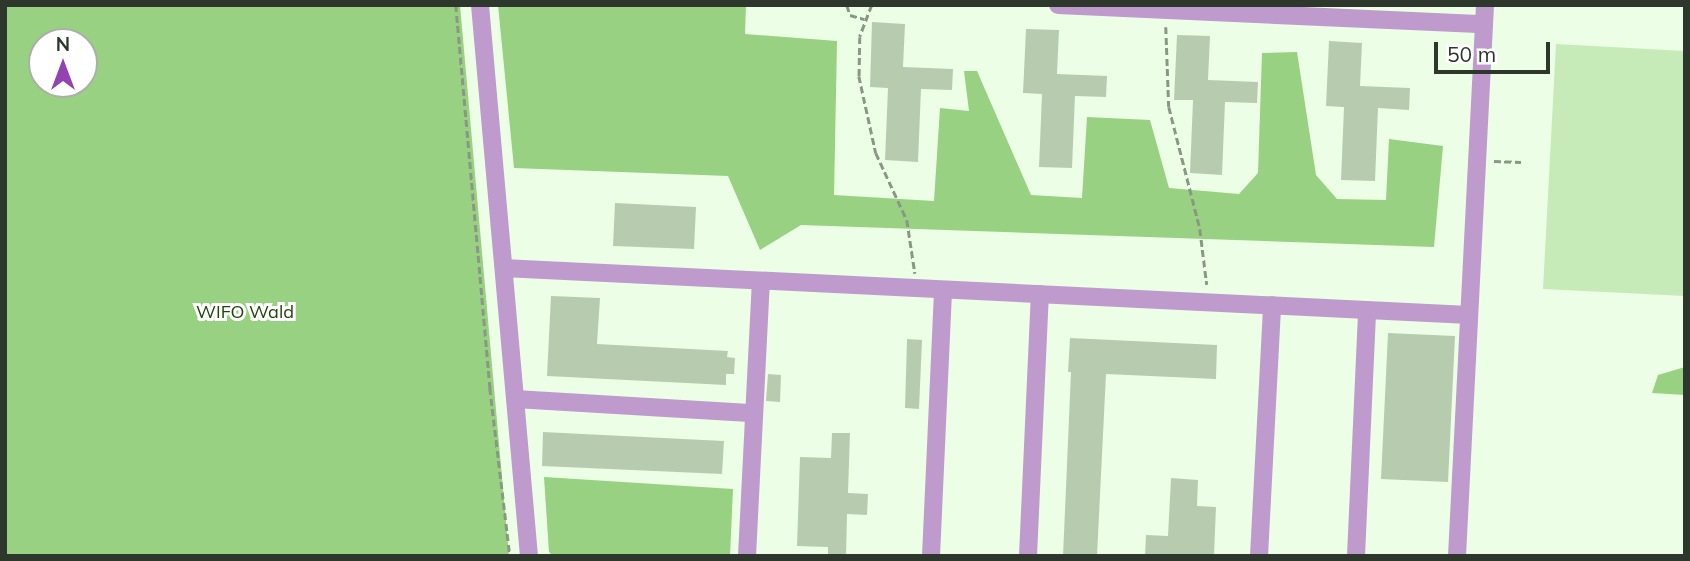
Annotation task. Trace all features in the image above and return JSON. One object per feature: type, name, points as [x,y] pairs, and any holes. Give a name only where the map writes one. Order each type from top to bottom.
[{"type":"lane","points":[[480,5],[529,556]]},
{"type":"lane","points":[[1058,5],[1166,10],[1202,8],[1484,24]]},
{"type":"lane","points":[[1457,556],[1485,5]]},
{"type":"lane","points":[[504,268],[1469,315]]},
{"type":"lane","points":[[747,556],[761,281]]},
{"type":"lane","points":[[931,556],[943,290]]},
{"type":"lane","points":[[1028,556],[1040,294]]},
{"type":"lane","points":[[1259,556],[1272,305]]},
{"type":"lane","points":[[1356,556],[1367,310]]},
{"type":"lane","points":[[515,399],[754,413]]},
{"type":"path","points":[[456,5],[490,388],[510,556]]},
{"type":"path","points":[[847,5],[850,15],[864,19]]},
{"type":"path","points":[[872,5],[864,19],[860,37],[859,76],[866,120],[876,153],[907,220],[916,288]]},
{"type":"path","points":[[1166,10],[1169,107],[1200,229],[1206,262],[1208,302]]},
{"type":"path","points":[[1477,160],[1521,162]]},
{"type":"green space","name":"WIFO Wald","points":[[5,5],[460,5],[509,556],[5,556]]},
{"type":"green space","points":[[498,5],[746,5],[745,34],[837,41],[834,195],[934,201],[940,108],[969,111],[964,71],[977,71],[1031,195],[1082,198],[1087,117],[1150,120],[1169,188],[1239,194],[1258,173],[1262,53],[1297,52],[1316,175],[1337,199],[1386,200],[1389,139],[1443,146],[1434,247],[801,225],[760,250],[728,176],[514,168]]},
{"type":"green space","points":[[1556,44],[1685,51],[1685,296],[1543,289]]},
{"type":"green space","points":[[1685,367],[1685,395],[1652,393],[1658,375]]},
{"type":"green space","points":[[544,477],[733,489],[730,556],[553,556],[549,552]]},
{"type":"building","points":[[872,22],[905,24],[903,67],[953,69],[952,90],[921,89],[918,162],[885,160],[888,88],[870,87]]},
{"type":"building","points":[[1026,29],[1059,30],[1057,74],[1107,76],[1106,97],[1075,96],[1072,168],[1039,167],[1042,94],[1023,93]]},
{"type":"building","points":[[1177,35],[1210,36],[1208,80],[1258,82],[1257,103],[1225,102],[1222,175],[1190,173],[1193,100],[1174,100]]},
{"type":"building","points":[[1329,41],[1362,43],[1360,86],[1410,88],[1409,110],[1378,108],[1375,181],[1341,180],[1344,107],[1326,106]]},
{"type":"building","points":[[615,203],[696,207],[694,249],[613,246]]},
{"type":"building","points":[[551,296],[600,298],[597,344],[728,351],[727,357],[735,358],[734,374],[726,374],[726,385],[547,376]]},
{"type":"building","points":[[1388,333],[1455,336],[1448,482],[1381,479]]},
{"type":"building","points":[[1070,338],[1217,345],[1216,379],[1106,374],[1097,556],[1063,556]]},
{"type":"building","points":[[907,339],[922,340],[919,409],[905,408]]},
{"type":"building","points":[[768,374],[781,375],[780,402],[766,401]]},
{"type":"building","points":[[543,432],[724,441],[722,474],[542,466]]},
{"type":"building","points":[[832,433],[850,433],[848,493],[868,494],[867,515],[847,514],[846,556],[828,556],[828,547],[797,546],[800,457],[831,458]]},
{"type":"building","points":[[1171,478],[1198,480],[1197,506],[1216,507],[1214,556],[1145,556],[1146,535],[1168,536]]}]
